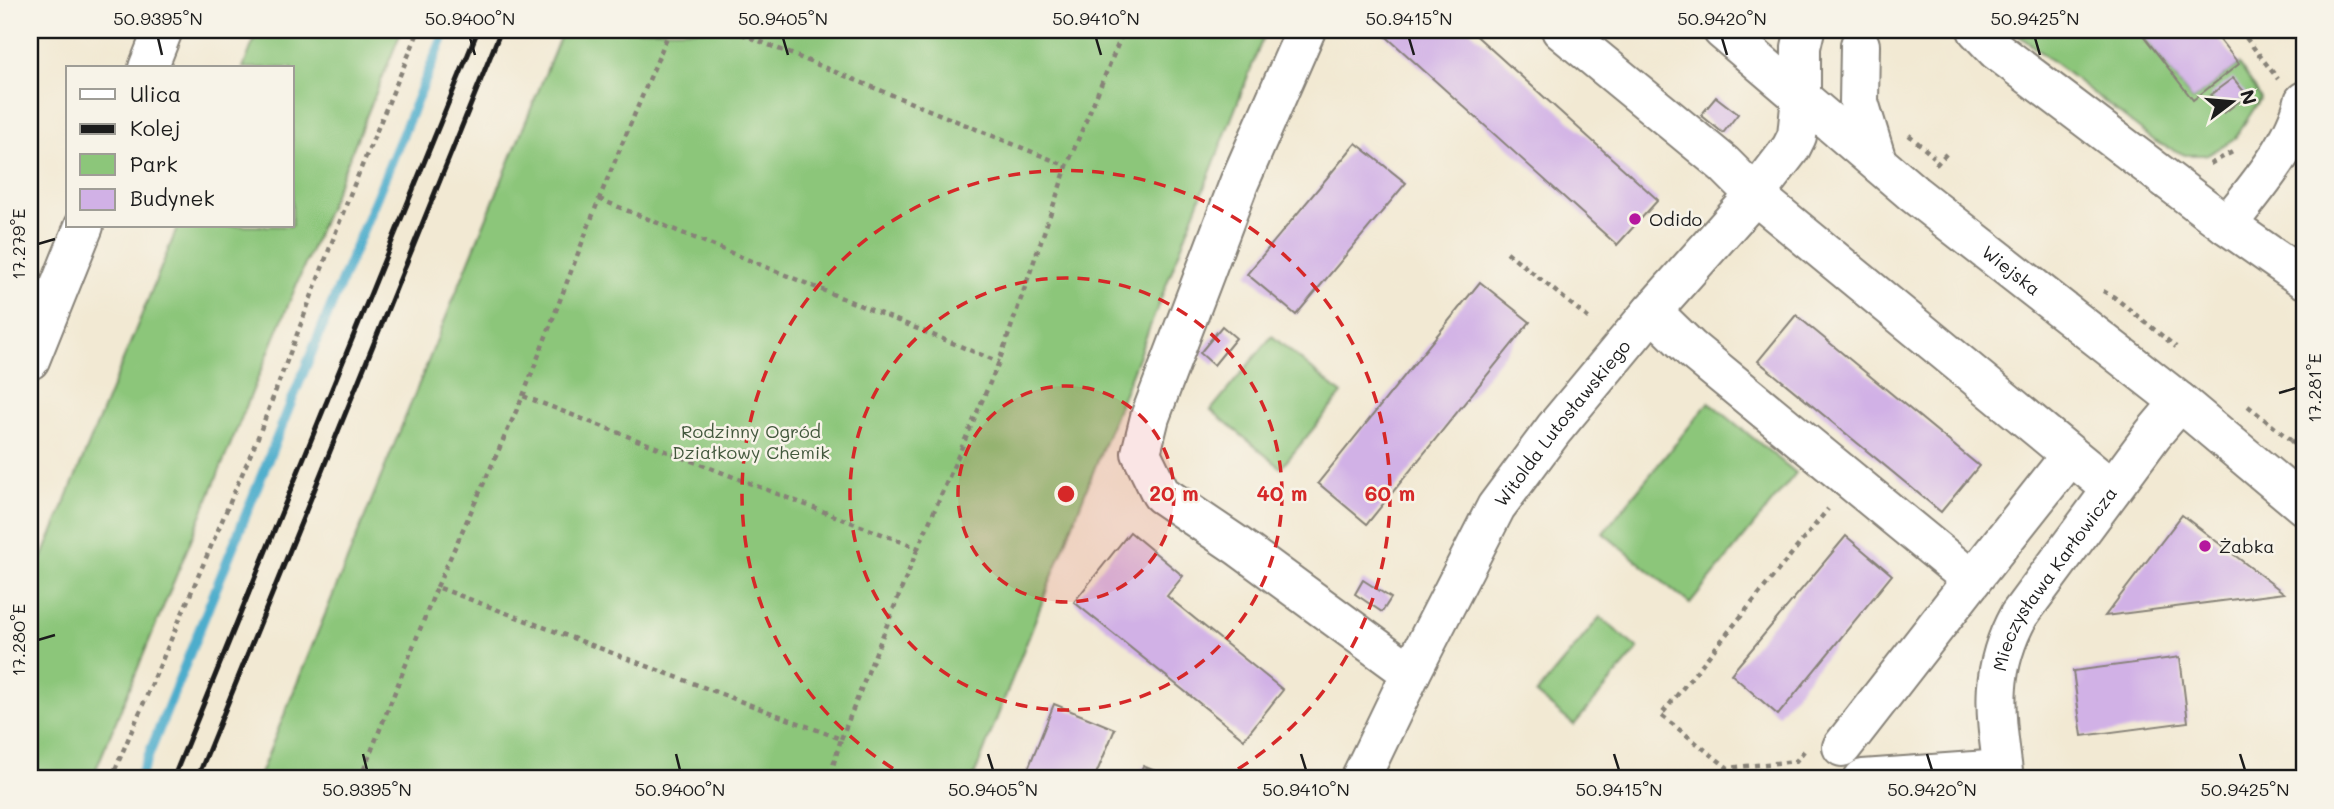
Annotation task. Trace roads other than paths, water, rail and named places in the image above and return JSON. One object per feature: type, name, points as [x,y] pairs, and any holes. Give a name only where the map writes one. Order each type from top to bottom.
[{"type":"street","points":[[149,66],[163,30]]},
{"type":"street","points":[[1306,30],[1239,183],[1150,417],[1141,453],[1161,494],[1238,546],[1411,673]]},
{"type":"street","points":[[1561,30],[1724,164],[1755,195],[1794,224],[2112,489]]},
{"type":"street","name":"Wiejska","points":[[1722,30],[1914,194],[2180,402],[2304,506]]},
{"type":"street","name":"Witolda Lutosławskiego","points":[[1360,779],[1496,507],[1554,429],[1652,311],[1755,195],[1791,148],[1797,136],[1801,96],[1801,47],[1805,30]]},
{"type":"street","points":[[1977,30],[1996,50],[2227,225],[2304,279]]},
{"type":"street","points":[[1801,96],[1830,77],[1884,34]]},
{"type":"street","points":[[1877,161],[1859,102],[1884,34]]},
{"type":"street","points":[[2227,225],[2263,178],[2300,121],[2292,91]]},
{"type":"street","points":[[30,360],[83,228]]},
{"type":"street","points":[[1652,311],[1691,349],[1972,580]]},
{"type":"street","name":"Mieczysława Karłowicza","points":[[2003,774],[1995,712],[1996,681],[2000,656],[2008,634],[2019,615],[2112,489],[2180,402]]},
{"type":"street","points":[[1842,747],[2070,456]]},
{"type":"street","points":[[1863,779],[2003,774]]},
{"type":"waterway","points":[[139,779],[446,30]]},
{"type":"railway","points":[[173,779],[478,30]]},
{"type":"railway","points":[[197,779],[501,30]]},
{"type":"place","name":"Odido","points":[[1635,219]]},
{"type":"place","name":"Żabka","points":[[2205,546]]},
{"type":"park label","name":"Rodzinny Ogród Działkowy Chemik","points":[[751,441]]}]
